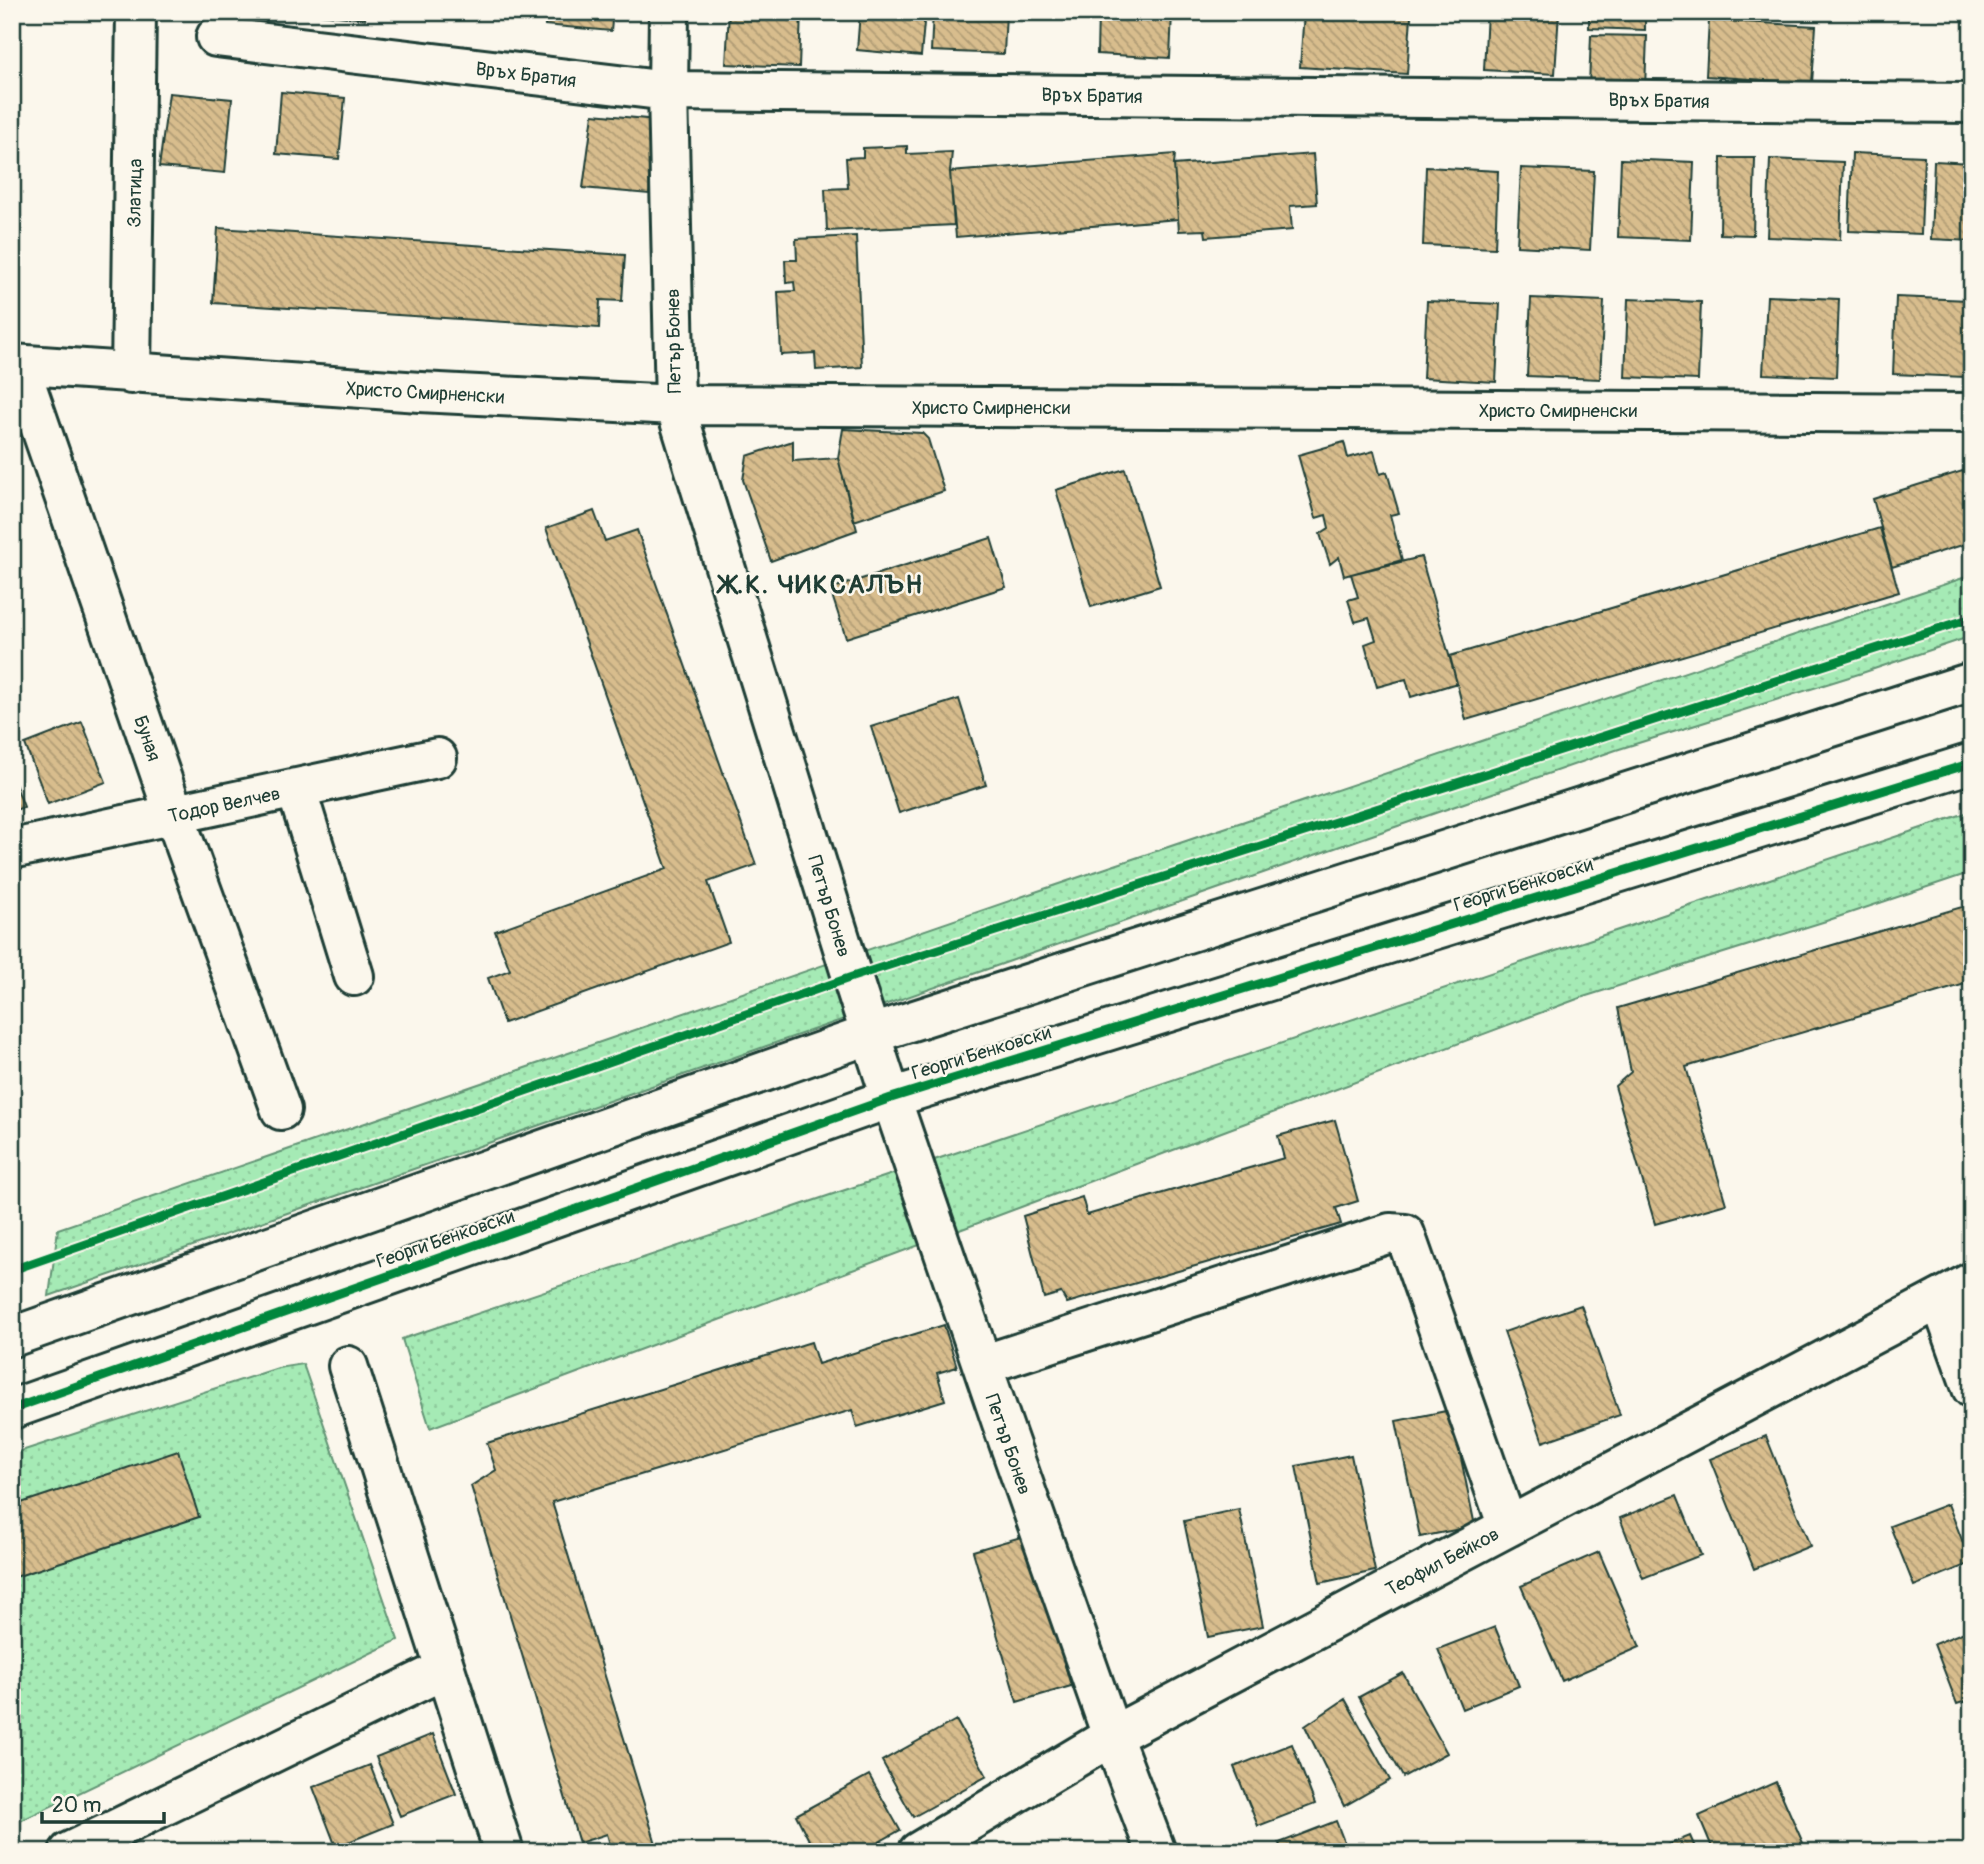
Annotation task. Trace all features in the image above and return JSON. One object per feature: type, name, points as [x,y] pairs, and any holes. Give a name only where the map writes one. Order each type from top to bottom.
[{"type":"street","name":"Златица","points":[[131,374],[136,12]]},
{"type":"street","name":"Петър Бонев","points":[[669,12],[668,91],[675,405],[891,1098],[1112,1736],[1156,1852]]},
{"type":"street","name":"Връх Братия","points":[[216,37],[668,91],[1972,103]]},
{"type":"street","name":"Христо Смирненски","points":[[15,364],[131,374],[675,405],[1972,413]]},
{"type":"street","name":"Буная","points":[[15,364],[281,1110]]},
{"type":"street","points":[[12,1337],[871,1034],[1972,682]]},
{"type":"street","name":"Тодор Велчев","points":[[12,849],[437,758]]},
{"type":"street","name":"Георги Бенковски","points":[[12,1409],[891,1098],[1972,763]]},
{"type":"street","points":[[296,788],[354,976]]},
{"type":"street","points":[[982,1365],[1391,1233],[1405,1234],[1508,1527]]},
{"type":"street","points":[[1956,1291],[1972,1388]]},
{"type":"street","name":"Теофил Бейков","points":[[918,1852],[1112,1736],[1956,1291]]},
{"type":"street","points":[[348,1366],[504,1852]]},
{"type":"street","points":[[69,1852],[445,1669]]},
{"type":"green space","points":[[1972,575],[1972,636],[1616,750],[49,1296],[58,1229],[1044,889]]},
{"type":"green space","points":[[1972,811],[1972,872],[1580,998],[430,1428],[402,1339]]},
{"type":"green space","points":[[303,1364],[398,1640],[12,1825],[12,1454],[278,1368]]},
{"type":"building","points":[[301,12],[365,12],[365,19]]},
{"type":"building","points":[[547,12],[613,12],[611,31],[545,25]]},
{"type":"building","points":[[729,12],[801,12],[799,67],[726,64]]},
{"type":"building","points":[[860,12],[925,12],[921,56],[857,50]]},
{"type":"building","points":[[933,12],[1006,12],[1004,54],[931,51]]},
{"type":"building","points":[[1098,12],[1172,12],[1170,58],[1097,54]]},
{"type":"building","points":[[1304,12],[1411,17],[1407,74],[1300,67]]},
{"type":"building","points":[[1487,12],[1559,12],[1555,74],[1484,70]]},
{"type":"building","points":[[1589,12],[1645,12],[1645,30],[1589,28]]},
{"type":"building","points":[[1709,20],[1816,26],[1812,83],[1706,76]]},
{"type":"building","points":[[1591,35],[1647,36],[1645,88],[1589,86]]},
{"type":"building","points":[[281,92],[345,98],[339,159],[276,154]]},
{"type":"building","points":[[169,93],[232,99],[225,173],[159,167]]},
{"type":"building","points":[[593,114],[657,120],[649,194],[583,188]]},
{"type":"building","points":[[907,146],[907,154],[952,152],[950,172],[954,225],[827,231],[825,189],[848,188],[846,158],[863,157],[863,148]]},
{"type":"building","points":[[1852,153],[1924,156],[1921,234],[1849,231]]},
{"type":"building","points":[[1175,154],[1178,219],[956,237],[950,172]]},
{"type":"building","points":[[1313,154],[1317,204],[1290,206],[1292,230],[1206,237],[1205,230],[1179,231],[1174,165]]},
{"type":"building","points":[[1721,158],[1755,158],[1753,235],[1720,234]]},
{"type":"building","points":[[1621,159],[1694,162],[1691,240],[1618,237]]},
{"type":"building","points":[[1770,159],[1843,162],[1840,240],[1767,237]]},
{"type":"building","points":[[1934,161],[1972,163],[1972,241],[1931,239]]},
{"type":"building","points":[[1426,167],[1498,171],[1495,248],[1423,245]]},
{"type":"building","points":[[1521,168],[1594,171],[1590,250],[1517,246]]},
{"type":"building","points":[[218,228],[625,255],[622,301],[600,300],[599,328],[213,303]]},
{"type":"building","points":[[856,236],[862,367],[816,370],[815,353],[781,355],[778,292],[795,291],[794,282],[786,283],[785,260],[797,260],[796,239]]},
{"type":"building","points":[[1767,296],[1839,299],[1836,377],[1763,374]]},
{"type":"building","points":[[1896,297],[1969,300],[1965,377],[1893,374]]},
{"type":"building","points":[[1531,298],[1604,301],[1600,379],[1527,376]]},
{"type":"building","points":[[1628,299],[1701,302],[1698,380],[1625,377]]},
{"type":"building","points":[[1427,301],[1500,304],[1496,382],[1423,378]]},
{"type":"building","points":[[843,429],[922,433],[928,439],[944,491],[854,521],[838,458]]},
{"type":"building","points":[[793,441],[793,461],[838,458],[857,530],[771,561],[743,480],[747,456]]},
{"type":"building","points":[[1344,442],[1348,458],[1374,451],[1380,474],[1387,472],[1399,513],[1390,515],[1402,560],[1344,576],[1339,557],[1330,564],[1320,534],[1329,528],[1326,515],[1316,518],[1298,455]]},
{"type":"building","points":[[1972,468],[1972,542],[1892,567],[1873,499]]},
{"type":"building","points":[[1125,469],[1160,586],[1091,607],[1056,490]]},
{"type":"building","points":[[594,511],[605,541],[637,530],[756,865],[708,882],[729,942],[504,1023],[488,978],[510,970],[495,931],[667,869],[546,528]]},
{"type":"building","points":[[1880,528],[1899,592],[1466,720],[1450,656]]},
{"type":"building","points":[[991,538],[1006,587],[846,638],[830,589]]},
{"type":"building","points":[[1421,557],[1457,683],[1411,697],[1406,679],[1377,687],[1365,644],[1376,640],[1369,618],[1355,622],[1348,600],[1358,597],[1351,574]]},
{"type":"building","points":[[959,699],[986,785],[899,813],[871,727]]},
{"type":"building","points":[[82,722],[106,782],[48,804],[25,744]]},
{"type":"building","points":[[12,776],[24,807],[12,811]]},
{"type":"building","points":[[1972,904],[1972,982],[1686,1067],[1726,1204],[1655,1224],[1615,1086],[1631,1072],[1618,1008]]},
{"type":"building","points":[[1335,1120],[1358,1201],[1336,1208],[1341,1224],[1067,1303],[1061,1293],[1044,1298],[1023,1216],[1082,1197],[1087,1215],[1284,1158],[1278,1136]]},
{"type":"building","points":[[1581,1305],[1620,1415],[1543,1442],[1504,1332]]},
{"type":"building","points":[[944,1325],[957,1367],[937,1373],[945,1400],[857,1427],[852,1410],[552,1502],[657,1847],[641,1852],[612,1852],[607,1834],[579,1843],[471,1486],[496,1470],[487,1443],[811,1342],[818,1364]]},
{"type":"building","points":[[1451,1410],[1475,1526],[1420,1537],[1396,1421]]},
{"type":"building","points":[[1766,1436],[1810,1546],[1754,1569],[1710,1459]]},
{"type":"building","points":[[178,1451],[199,1517],[12,1578],[12,1506]]},
{"type":"building","points":[[1351,1455],[1375,1571],[1320,1583],[1296,1466]]},
{"type":"building","points":[[1677,1495],[1701,1555],[1643,1578],[1620,1518]]},
{"type":"building","points":[[1948,1504],[1971,1563],[1914,1586],[1890,1526]]},
{"type":"building","points":[[1239,1509],[1263,1626],[1208,1637],[1184,1521]]},
{"type":"building","points":[[1028,1535],[1071,1686],[1017,1702],[973,1551]]},
{"type":"building","points":[[1599,1552],[1640,1647],[1562,1681],[1521,1586]]},
{"type":"building","points":[[1495,1627],[1519,1686],[1462,1709],[1438,1649]]},
{"type":"building","points":[[1972,1629],[1972,1699],[1957,1704],[1934,1644]]},
{"type":"building","points":[[1403,1673],[1447,1753],[1403,1777],[1359,1697]]},
{"type":"building","points":[[1345,1699],[1390,1780],[1344,1806],[1305,1726]]},
{"type":"building","points":[[956,1720],[987,1776],[913,1817],[882,1761]]},
{"type":"building","points":[[433,1734],[456,1794],[400,1816],[376,1757]]},
{"type":"building","points":[[1292,1744],[1315,1804],[1258,1826],[1234,1767]]},
{"type":"building","points":[[370,1765],[393,1824],[336,1847],[313,1787]]},
{"type":"building","points":[[869,1775],[900,1830],[861,1852],[815,1852],[796,1815]]},
{"type":"building","points":[[1776,1782],[1807,1852],[1714,1852],[1699,1816]]},
{"type":"building","points":[[1336,1821],[1348,1852],[1282,1852],[1279,1843]]},
{"type":"building","points":[[1690,1836],[1697,1852],[1650,1852]]},
{"type":"cycle path","points":[[12,1270],[852,977],[1972,618]]},
{"type":"cycle path","points":[[12,1409],[891,1098],[1972,763]]},
{"type":"district","name":"Ж.К. ЧИКСАЛЪН","points":[[822,584]]}]
